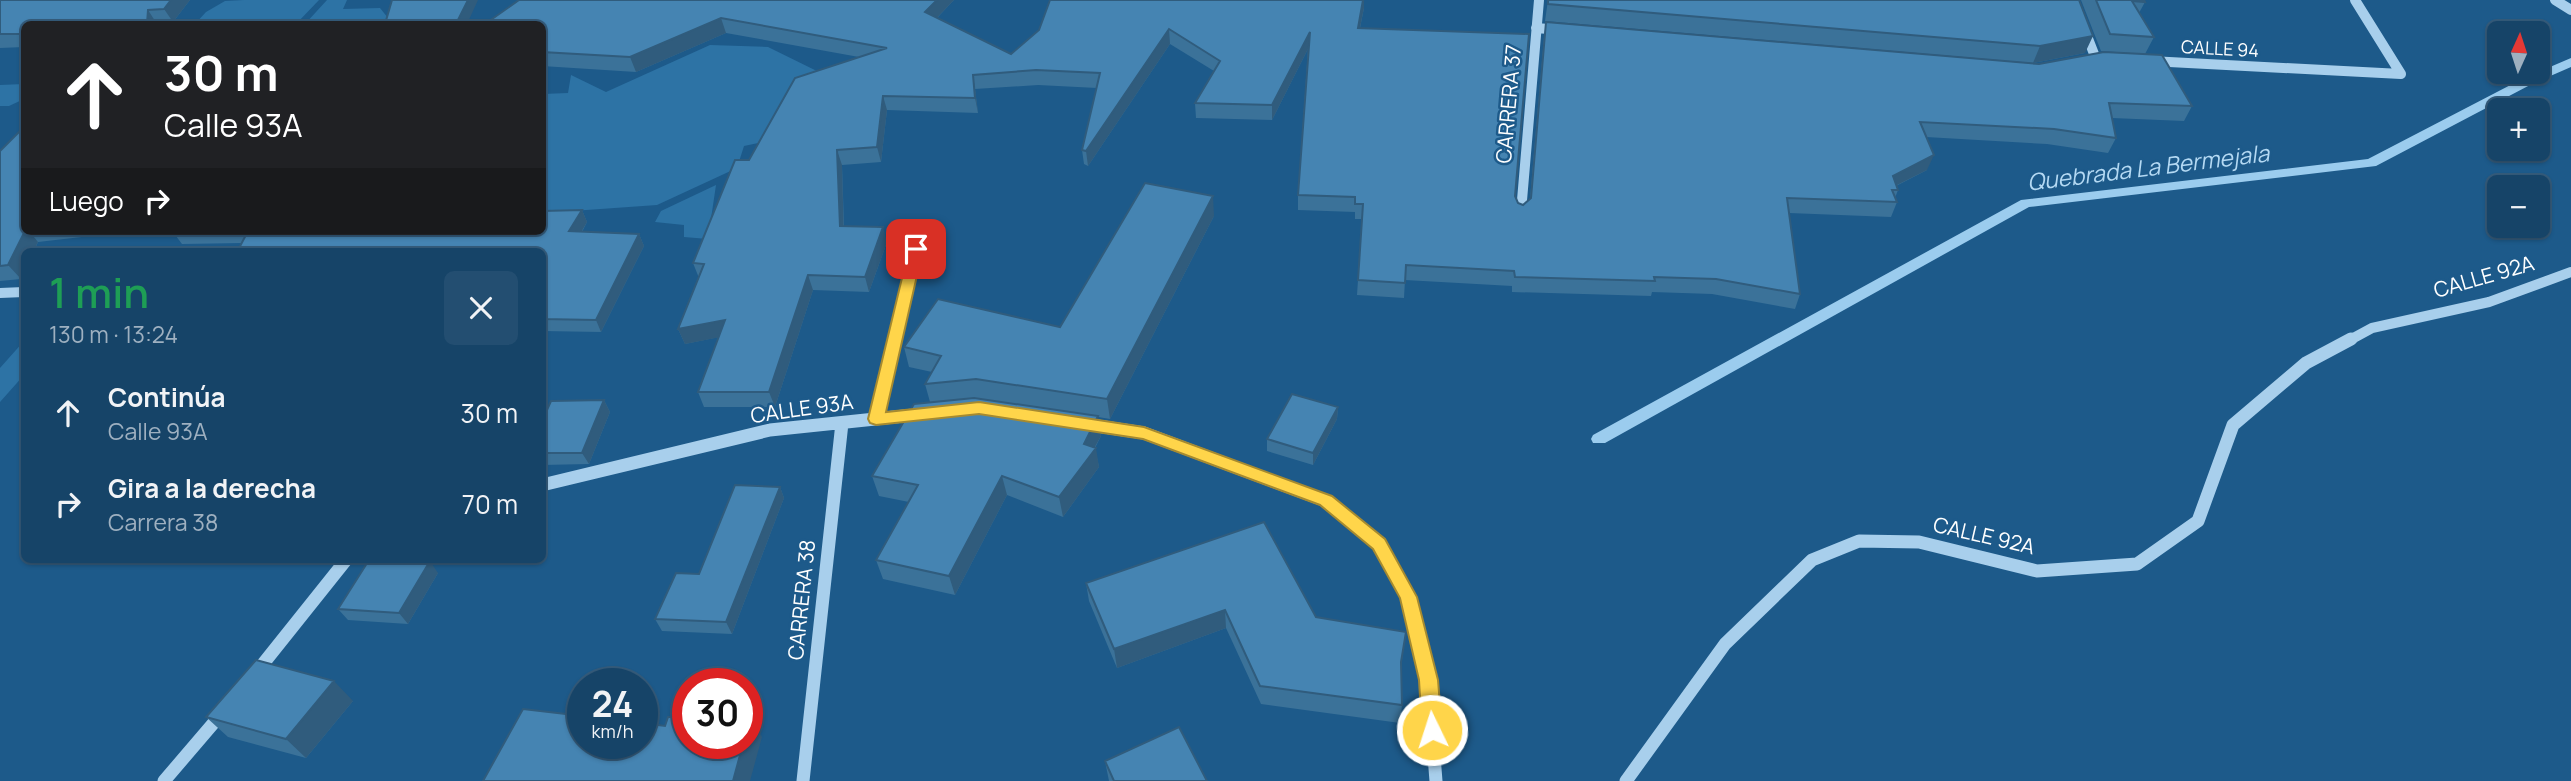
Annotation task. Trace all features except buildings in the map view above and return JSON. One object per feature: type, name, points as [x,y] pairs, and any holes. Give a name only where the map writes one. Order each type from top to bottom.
[{"type":"street","name":"CARRERA 37","points":[[1521,212],[1539,0]]},
{"type":"street","points":[[2073,0],[2096,59]]},
{"type":"street","name":"CALLE 94","points":[[2138,61],[2401,74],[2355,0]]},
{"type":"street","points":[[2555,0],[2571,10]]},
{"type":"street","points":[[1536,28],[1578,32]]},
{"type":"street","points":[[2084,61],[2110,59]]},
{"type":"street","points":[[876,419],[916,249]]},
{"type":"street","name":"CALLE 92A","points":[[1626,781],[1725,644],[1812,560],[1859,541],[1919,542],[2037,571],[2137,565],[2198,521],[2233,425],[2306,363],[2372,328],[2488,302],[2571,272]]},
{"type":"street","points":[[0,293],[21,292]]},
{"type":"street","name":"CALLE 93A","points":[[546,484],[770,430],[940,412]]},
{"type":"street","name":"CARRERA 38","points":[[803,781],[842,423]]},
{"type":"street","points":[[1075,423],[1144,433],[1326,501],[1379,544],[1408,597],[1426,668],[1436,781]]},
{"type":"street","points":[[164,781],[241,691],[344,563]]},
{"type":"shaded area","points":[[319,0],[299,21],[198,21],[206,12],[225,1]]},
{"type":"shaded area","points":[[327,0],[347,0],[343,9],[380,8],[388,18],[409,9],[466,6],[461,17],[478,21],[403,18],[393,21],[308,21]]},
{"type":"shaded area","points":[[710,45],[768,47],[882,103],[781,138],[744,146],[737,168],[657,205],[558,212],[546,222],[546,94],[568,93],[571,75],[606,92]]},
{"type":"shaded area","points":[[21,84],[21,100],[9,106],[0,106],[0,85]]},
{"type":"shaded area","points":[[716,185],[708,239],[684,237],[684,225],[655,222],[661,211]]},
{"type":"shaded area","points":[[21,344],[21,378],[0,402],[0,368]]},
{"type":"waterway","name":"Quebrada La Bermejala","points":[[1599,439],[2026,203],[2371,163],[2526,82],[2571,62]]},
{"type":"route","points":[[916,249],[876,419],[979,408],[1144,433],[1326,501],[1379,544],[1408,597],[1428,680],[1432,730]]}]
